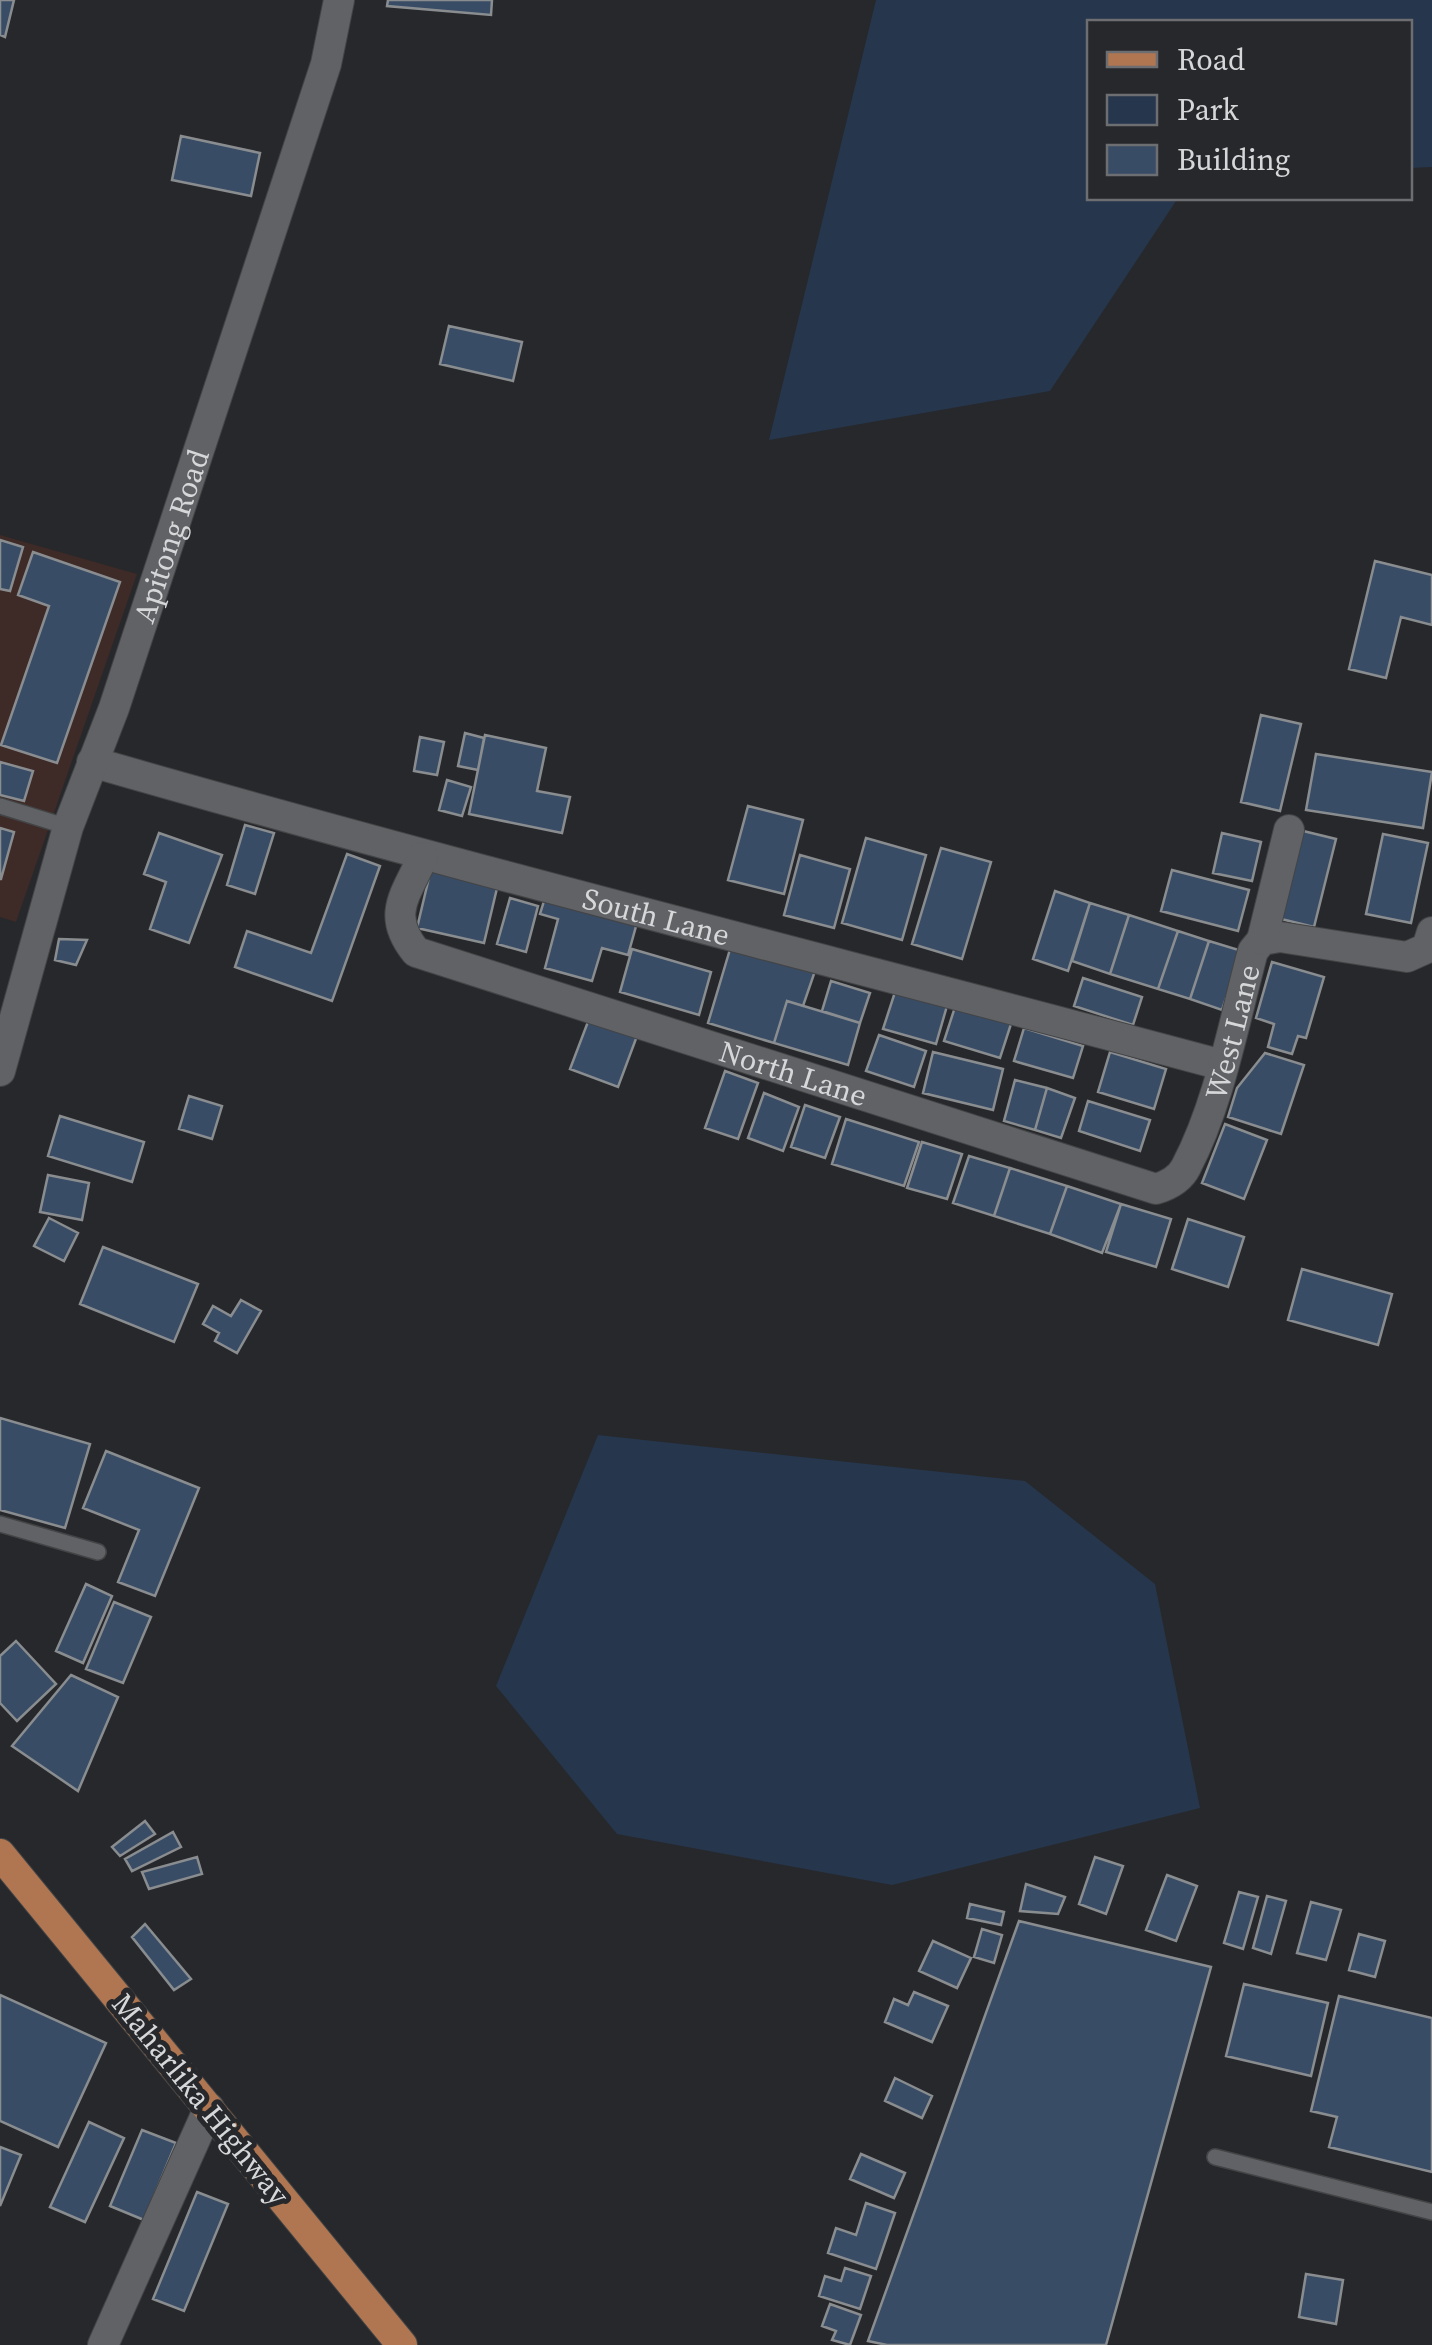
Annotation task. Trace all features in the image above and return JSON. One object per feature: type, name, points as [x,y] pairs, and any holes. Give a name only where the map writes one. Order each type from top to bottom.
[{"type":"main road","name":"Maharlika Highway","points":[[0,1854],[402,2345]]},
{"type":"street","name":"Apitong Road","points":[[0,1070],[68,827],[114,708],[326,64],[339,0]]},
{"type":"street","name":"South Lane","points":[[92,762],[422,857],[564,888],[1222,1065]]},
{"type":"street","points":[[1262,940],[1290,830]]},
{"type":"street","name":"North Lane","points":[[422,857],[398,911],[400,933],[416,952],[1156,1189],[1171,1184]]},
{"type":"street","name":"West Lane","points":[[1171,1184],[1186,1169],[1222,1065],[1253,951],[1262,940],[1280,937],[1407,956],[1427,948],[1432,932]]},
{"type":"street","points":[[103,2345],[209,2108]]},
{"type":"lane","points":[[0,806],[68,827]]},
{"type":"lane","points":[[0,1524],[98,1552]]},
{"type":"lane","points":[[1214,2158],[1432,2212]]},
{"type":"shaded area","points":[[0,535],[137,574],[16,922],[0,917]]},
{"type":"green space","points":[[876,0],[1432,0],[1432,167],[1412,168],[1412,20],[1087,20],[1087,200],[1177,200],[1050,391],[769,440]]},
{"type":"green space","points":[[598,1435],[1025,1481],[1155,1584],[1200,1808],[892,1885],[617,1834],[496,1686]]},
{"type":"building","points":[[0,0],[14,0],[5,37],[0,35]]},
{"type":"building","points":[[388,0],[492,0],[491,15],[387,6]]},
{"type":"building","points":[[181,136],[260,153],[251,196],[172,180]]},
{"type":"building","points":[[449,326],[522,342],[513,381],[440,364]]},
{"type":"building","points":[[0,540],[23,547],[10,591],[0,589]]},
{"type":"building","points":[[33,552],[120,582],[57,763],[1,745],[49,606],[18,595]]},
{"type":"building","points":[[1375,561],[1432,575],[1432,625],[1401,617],[1386,678],[1349,669]]},
{"type":"building","points":[[1261,715],[1301,724],[1280,811],[1241,802]]},
{"type":"building","points":[[465,733],[484,738],[478,770],[458,766]]},
{"type":"building","points":[[485,735],[546,748],[537,791],[570,797],[562,833],[469,814]]},
{"type":"building","points":[[420,737],[444,742],[437,775],[414,771]]},
{"type":"building","points":[[1316,754],[1432,772],[1423,828],[1306,810]]},
{"type":"building","points":[[0,762],[33,771],[24,801],[0,795]]},
{"type":"building","points":[[447,780],[471,787],[462,816],[439,810]]},
{"type":"building","points":[[748,806],[803,820],[784,894],[728,880]]},
{"type":"building","points":[[245,825],[274,833],[255,894],[227,885]]},
{"type":"building","points":[[0,828],[14,832],[1,879],[0,879]]},
{"type":"building","points":[[1295,829],[1336,839],[1314,927],[1273,917]]},
{"type":"building","points":[[159,833],[222,855],[189,943],[150,929],[166,882],[144,874]]},
{"type":"building","points":[[1222,833],[1261,842],[1252,881],[1213,873]]},
{"type":"building","points":[[1383,834],[1428,843],[1411,923],[1366,914]]},
{"type":"building","points":[[866,838],[926,855],[902,940],[842,923]]},
{"type":"building","points":[[941,848],[991,862],[962,959],[912,944]]},
{"type":"building","points":[[347,854],[380,866],[332,1001],[235,967],[247,931],[311,953]]},
{"type":"building","points":[[800,855],[850,869],[834,928],[784,915]]},
{"type":"building","points":[[431,869],[498,884],[484,943],[417,928]]},
{"type":"building","points":[[1172,870],[1249,890],[1238,931],[1161,911]]},
{"type":"building","points":[[1055,891],[1090,903],[1068,971],[1033,959]]},
{"type":"building","points":[[510,898],[538,906],[526,952],[497,944]]},
{"type":"building","points":[[545,898],[640,912],[628,955],[602,948],[592,981],[545,968],[558,919],[540,914]]},
{"type":"building","points":[[1090,903],[1129,915],[1110,974],[1072,961]]},
{"type":"building","points":[[1129,915],[1178,931],[1158,989],[1110,974]]},
{"type":"building","points":[[1178,931],[1209,941],[1190,999],[1158,989]]},
{"type":"building","points":[[59,939],[87,940],[76,965],[55,960]]},
{"type":"building","points":[[1209,941],[1242,951],[1222,1010],[1190,999]]},
{"type":"building","points":[[731,946],[815,971],[803,1006],[787,1001],[774,1043],[708,1023]]},
{"type":"building","points":[[632,949],[711,972],[699,1015],[620,992]]},
{"type":"building","points":[[1272,962],[1324,977],[1306,1038],[1298,1036],[1292,1054],[1268,1047],[1274,1024],[1256,1018]]},
{"type":"building","points":[[1083,978],[1142,997],[1133,1025],[1074,1006]]},
{"type":"building","points":[[831,981],[870,993],[860,1023],[822,1011]]},
{"type":"building","points":[[895,992],[947,1006],[936,1044],[883,1029]]},
{"type":"building","points":[[787,1001],[860,1023],[848,1065],[774,1043]]},
{"type":"building","points":[[955,1007],[1011,1024],[1000,1058],[944,1041]]},
{"type":"building","points":[[589,1019],[637,1036],[618,1087],[570,1069]]},
{"type":"building","points":[[1024,1028],[1083,1046],[1073,1078],[1014,1061]]},
{"type":"building","points":[[879,1035],[926,1051],[914,1087],[866,1071]]},
{"type":"building","points":[[933,1052],[1003,1069],[993,1110],[923,1093]]},
{"type":"building","points":[[1110,1052],[1166,1069],[1154,1109],[1098,1092]]},
{"type":"building","points":[[1265,1053],[1304,1065],[1281,1134],[1228,1117],[1237,1088]]},
{"type":"building","points":[[725,1071],[758,1083],[738,1139],[705,1128]]},
{"type":"building","points":[[1015,1080],[1047,1088],[1035,1130],[1004,1121]]},
{"type":"building","points":[[1047,1088],[1075,1098],[1061,1138],[1035,1130]]},
{"type":"building","points":[[764,1093],[799,1107],[783,1151],[748,1138]]},
{"type":"building","points":[[189,1096],[222,1106],[212,1139],[179,1129]]},
{"type":"building","points":[[1088,1101],[1150,1120],[1140,1151],[1079,1131]]},
{"type":"building","points":[[805,1105],[840,1117],[825,1158],[791,1147]]},
{"type":"building","points":[[60,1116],[144,1142],[132,1182],[48,1156]]},
{"type":"building","points":[[846,1119],[919,1142],[904,1186],[832,1164]]},
{"type":"building","points":[[1225,1124],[1267,1140],[1244,1199],[1202,1183]]},
{"type":"building","points":[[922,1142],[962,1154],[947,1199],[907,1188]]},
{"type":"building","points":[[969,1156],[1010,1168],[994,1216],[953,1203]]},
{"type":"building","points":[[1010,1168],[1067,1186],[1050,1234],[994,1216]]},
{"type":"building","points":[[48,1175],[89,1183],[82,1220],[40,1212]]},
{"type":"building","points":[[1067,1186],[1121,1204],[1102,1253],[1050,1234]]},
{"type":"building","points":[[1121,1204],[1171,1219],[1156,1267],[1106,1252]]},
{"type":"building","points":[[49,1218],[78,1233],[64,1261],[34,1246]]},
{"type":"building","points":[[1188,1219],[1244,1237],[1228,1287],[1172,1269]]},
{"type":"building","points":[[103,1247],[198,1284],[174,1342],[80,1304]]},
{"type":"building","points":[[1302,1269],[1392,1294],[1378,1345],[1288,1320]]},
{"type":"building","points":[[241,1300],[261,1311],[237,1353],[215,1341],[219,1333],[203,1324],[213,1306],[231,1316]]},
{"type":"building","points":[[0,1418],[90,1444],[65,1528],[0,1510]]},
{"type":"building","points":[[106,1451],[199,1488],[155,1596],[118,1582],[139,1530],[83,1508]]},
{"type":"building","points":[[86,1584],[112,1596],[83,1663],[56,1651]]},
{"type":"building","points":[[114,1602],[151,1617],[123,1683],[86,1669]]},
{"type":"building","points":[[16,1641],[56,1684],[17,1721],[0,1703],[0,1656]]},
{"type":"building","points":[[71,1675],[118,1697],[78,1791],[12,1746]]},
{"type":"building","points":[[145,1821],[155,1834],[120,1856],[112,1847]]},
{"type":"building","points":[[173,1832],[181,1847],[132,1871],[125,1859]]},
{"type":"building","points":[[197,1857],[202,1874],[149,1889],[142,1872]]},
{"type":"building","points":[[1095,1857],[1123,1866],[1106,1914],[1079,1904]]},
{"type":"building","points":[[1167,1875],[1197,1886],[1176,1941],[1146,1930]]},
{"type":"building","points":[[1026,1884],[1065,1897],[1058,1914],[1020,1911]]},
{"type":"building","points":[[1239,1892],[1258,1897],[1243,1949],[1224,1943]]},
{"type":"building","points":[[1267,1896],[1286,1901],[1271,1954],[1253,1948]]},
{"type":"building","points":[[1311,1902],[1341,1910],[1326,1960],[1297,1953]]},
{"type":"building","points":[[970,1904],[1004,1912],[1001,1925],[967,1918]]},
{"type":"building","points":[[1019,1921],[1211,1967],[1106,2345],[887,2345],[868,2341]]},
{"type":"building","points":[[145,1924],[191,1979],[174,1990],[132,1937]]},
{"type":"building","points":[[982,1929],[1002,1935],[994,1963],[974,1957]]},
{"type":"building","points":[[1359,1934],[1385,1941],[1375,1977],[1349,1970]]},
{"type":"building","points":[[933,1941],[971,1958],[957,1988],[919,1971]]},
{"type":"building","points":[[1244,1984],[1328,2003],[1311,2076],[1226,2056]]},
{"type":"building","points":[[914,1992],[948,2006],[932,2042],[885,2022],[894,1999],[908,2005]]},
{"type":"building","points":[[0,1995],[106,2043],[58,2147],[0,2121]]},
{"type":"building","points":[[1339,1996],[1432,2018],[1432,2172],[1329,2147],[1337,2117],[1311,2111]]},
{"type":"building","points":[[895,2078],[932,2096],[922,2118],[885,2101]]},
{"type":"building","points":[[89,2122],[124,2138],[85,2222],[50,2207]]},
{"type":"building","points":[[142,2130],[176,2143],[144,2220],[110,2206]]},
{"type":"building","points":[[0,2147],[21,2155],[0,2206]]},
{"type":"building","points":[[861,2154],[905,2173],[894,2198],[850,2179]]},
{"type":"building","points":[[197,2192],[228,2204],[184,2311],[153,2299]]},
{"type":"building","points":[[866,2203],[895,2213],[876,2269],[828,2253],[836,2228],[856,2235]]},
{"type":"building","points":[[845,2268],[871,2276],[860,2309],[819,2296],[825,2276],[841,2281]]},
{"type":"building","points":[[1306,2274],[1343,2280],[1336,2324],[1299,2317]]},
{"type":"building","points":[[830,2304],[861,2315],[850,2345],[832,2340],[836,2331],[822,2326]]}]
